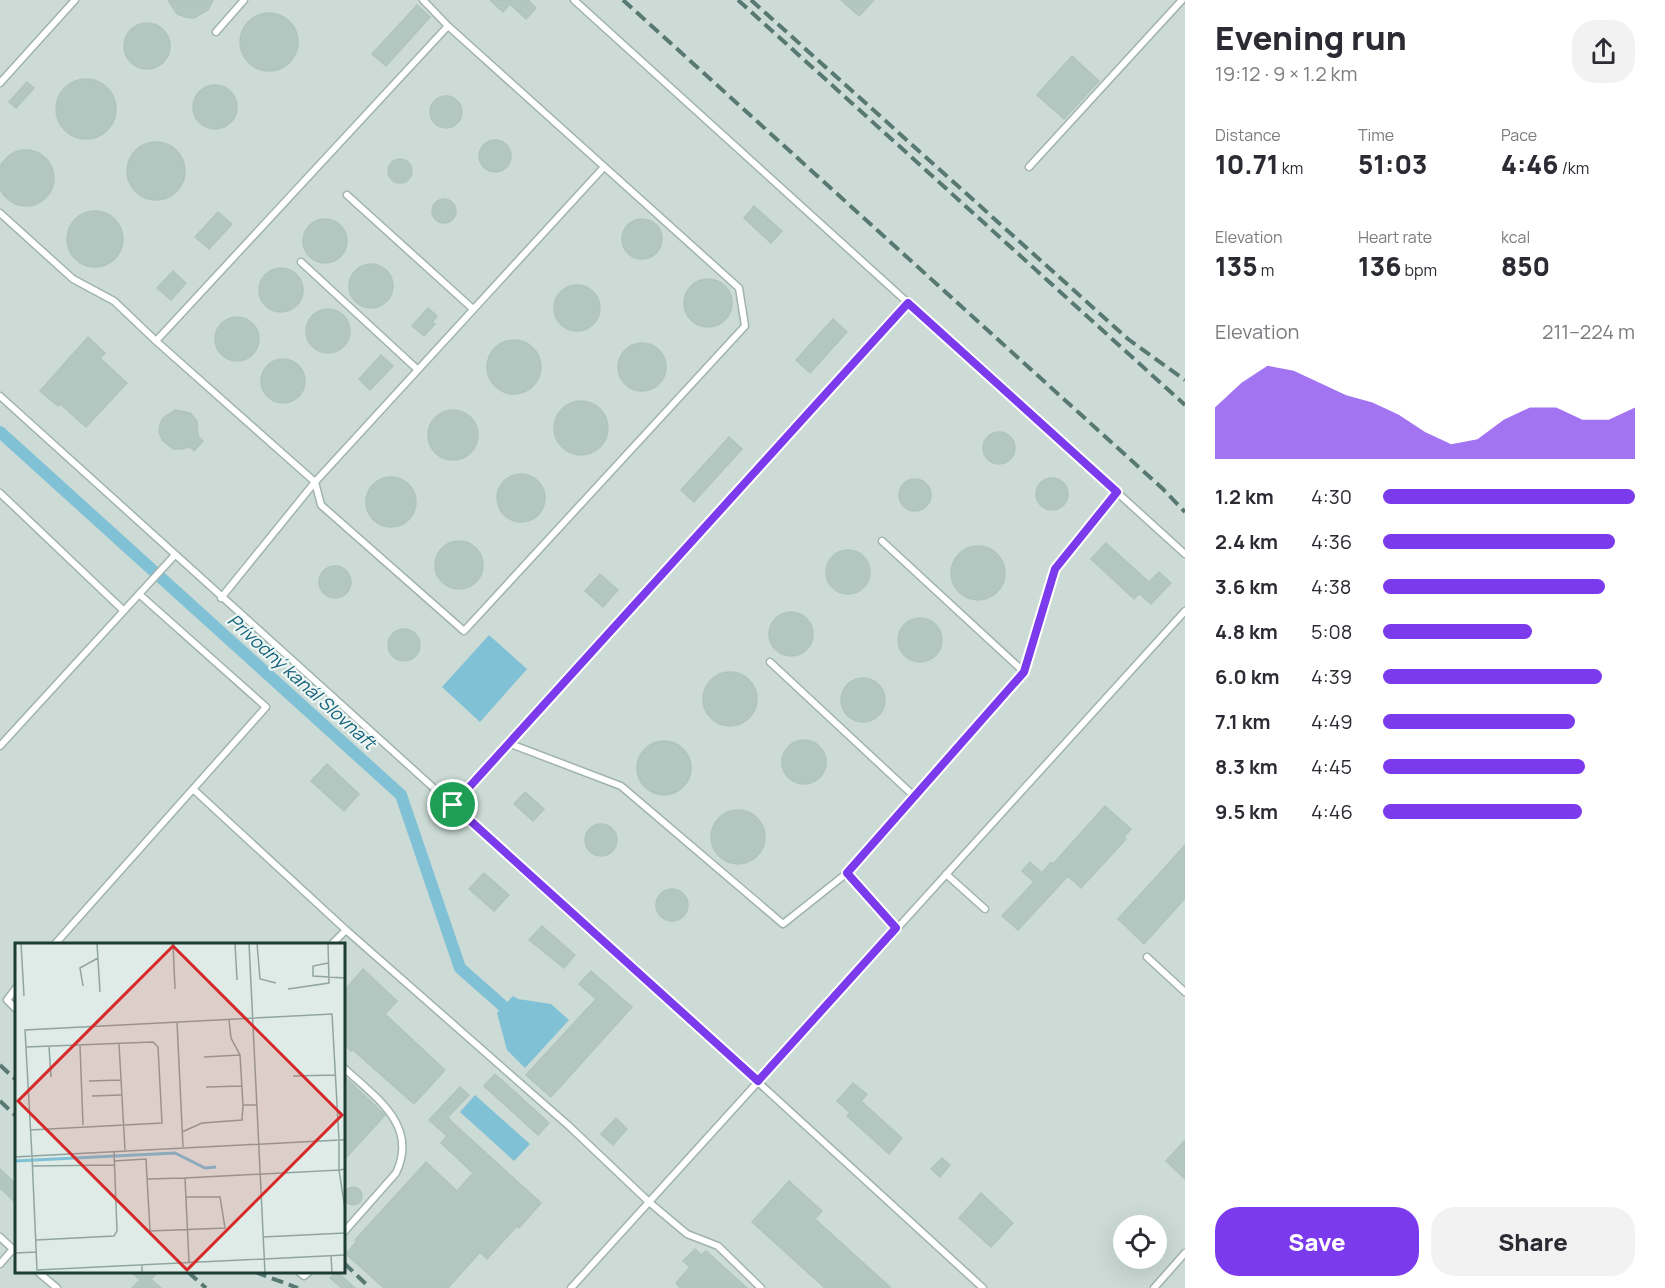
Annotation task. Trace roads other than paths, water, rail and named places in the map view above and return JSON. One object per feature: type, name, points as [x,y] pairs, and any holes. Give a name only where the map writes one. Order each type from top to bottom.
[{"type":"lane","points":[[0,83],[75,0]]},
{"type":"lane","points":[[216,32],[244,0]]},
{"type":"lane","points":[[0,213],[73,279],[114,301],[282,452],[315,482],[321,505],[464,631],[745,326],[739,288],[448,26],[423,0]]},
{"type":"lane","points":[[574,0],[1185,554]]},
{"type":"lane","points":[[1029,167],[1182,0]]},
{"type":"lane","points":[[156,341],[448,26]]},
{"type":"lane","points":[[221,598],[315,482],[604,167]]},
{"type":"lane","points":[[347,195],[473,309]]},
{"type":"lane","points":[[301,262],[418,370]]},
{"type":"lane","points":[[453,805],[908,303]]},
{"type":"lane","points":[[0,396],[174,556],[758,1081],[983,1288]]},
{"type":"lane","points":[[508,743],[621,786],[783,924],[847,873],[1024,672],[1055,569],[1117,492]]},
{"type":"lane","points":[[0,493],[124,610]]},
{"type":"lane","points":[[882,541],[1024,672]]},
{"type":"lane","points":[[0,746],[174,556]]},
{"type":"lane","points":[[57,943],[266,707],[139,594]]},
{"type":"lane","points":[[571,1288],[1185,611]]},
{"type":"lane","points":[[770,662],[915,797]]},
{"type":"lane","points":[[193,789],[649,1202],[687,1234],[718,1246],[761,1288]]},
{"type":"lane","points":[[847,873],[896,928]]},
{"type":"lane","points":[[946,874],[985,909]]},
{"type":"lane","points":[[334,943],[346,930]]},
{"type":"lane","points":[[1147,957],[1185,992]]},
{"type":"lane","points":[[15,989],[7,1000],[15,1008]]},
{"type":"lane","points":[[345,1069],[384,1105],[403,1139],[401,1163],[396,1173],[345,1231]]},
{"type":"lane","points":[[0,1237],[15,1250],[0,1264]]},
{"type":"lane","points":[[1154,1288],[1185,1253]]},
{"type":"lane","points":[[39,1273],[57,1288]]},
{"type":"water","points":[[489,635],[527,669],[480,722],[442,687]]},
{"type":"water","points":[[513,996],[518,999],[551,1004],[569,1020],[525,1068],[507,1050],[497,1013]]},
{"type":"water","points":[[475,1095],[530,1144],[514,1161],[460,1112]]},
{"type":"waterway","name":"Prívodný kanál Slovnaft","points":[[0,432],[401,795],[460,968],[503,1006]]},
{"type":"railway","points":[[623,0],[1163,489],[1185,512]]},
{"type":"railway","points":[[738,0],[1185,405]]},
{"type":"railway","points":[[751,0],[1128,339],[1185,380]]},
{"type":"railway","points":[[0,1065],[15,1079]]},
{"type":"railway","points":[[0,1101],[15,1115]]},
{"type":"railway","points":[[345,1264],[370,1288]]},
{"type":"railway","points":[[189,1273],[206,1288]]},
{"type":"railway","points":[[258,1273],[298,1288]]}]
